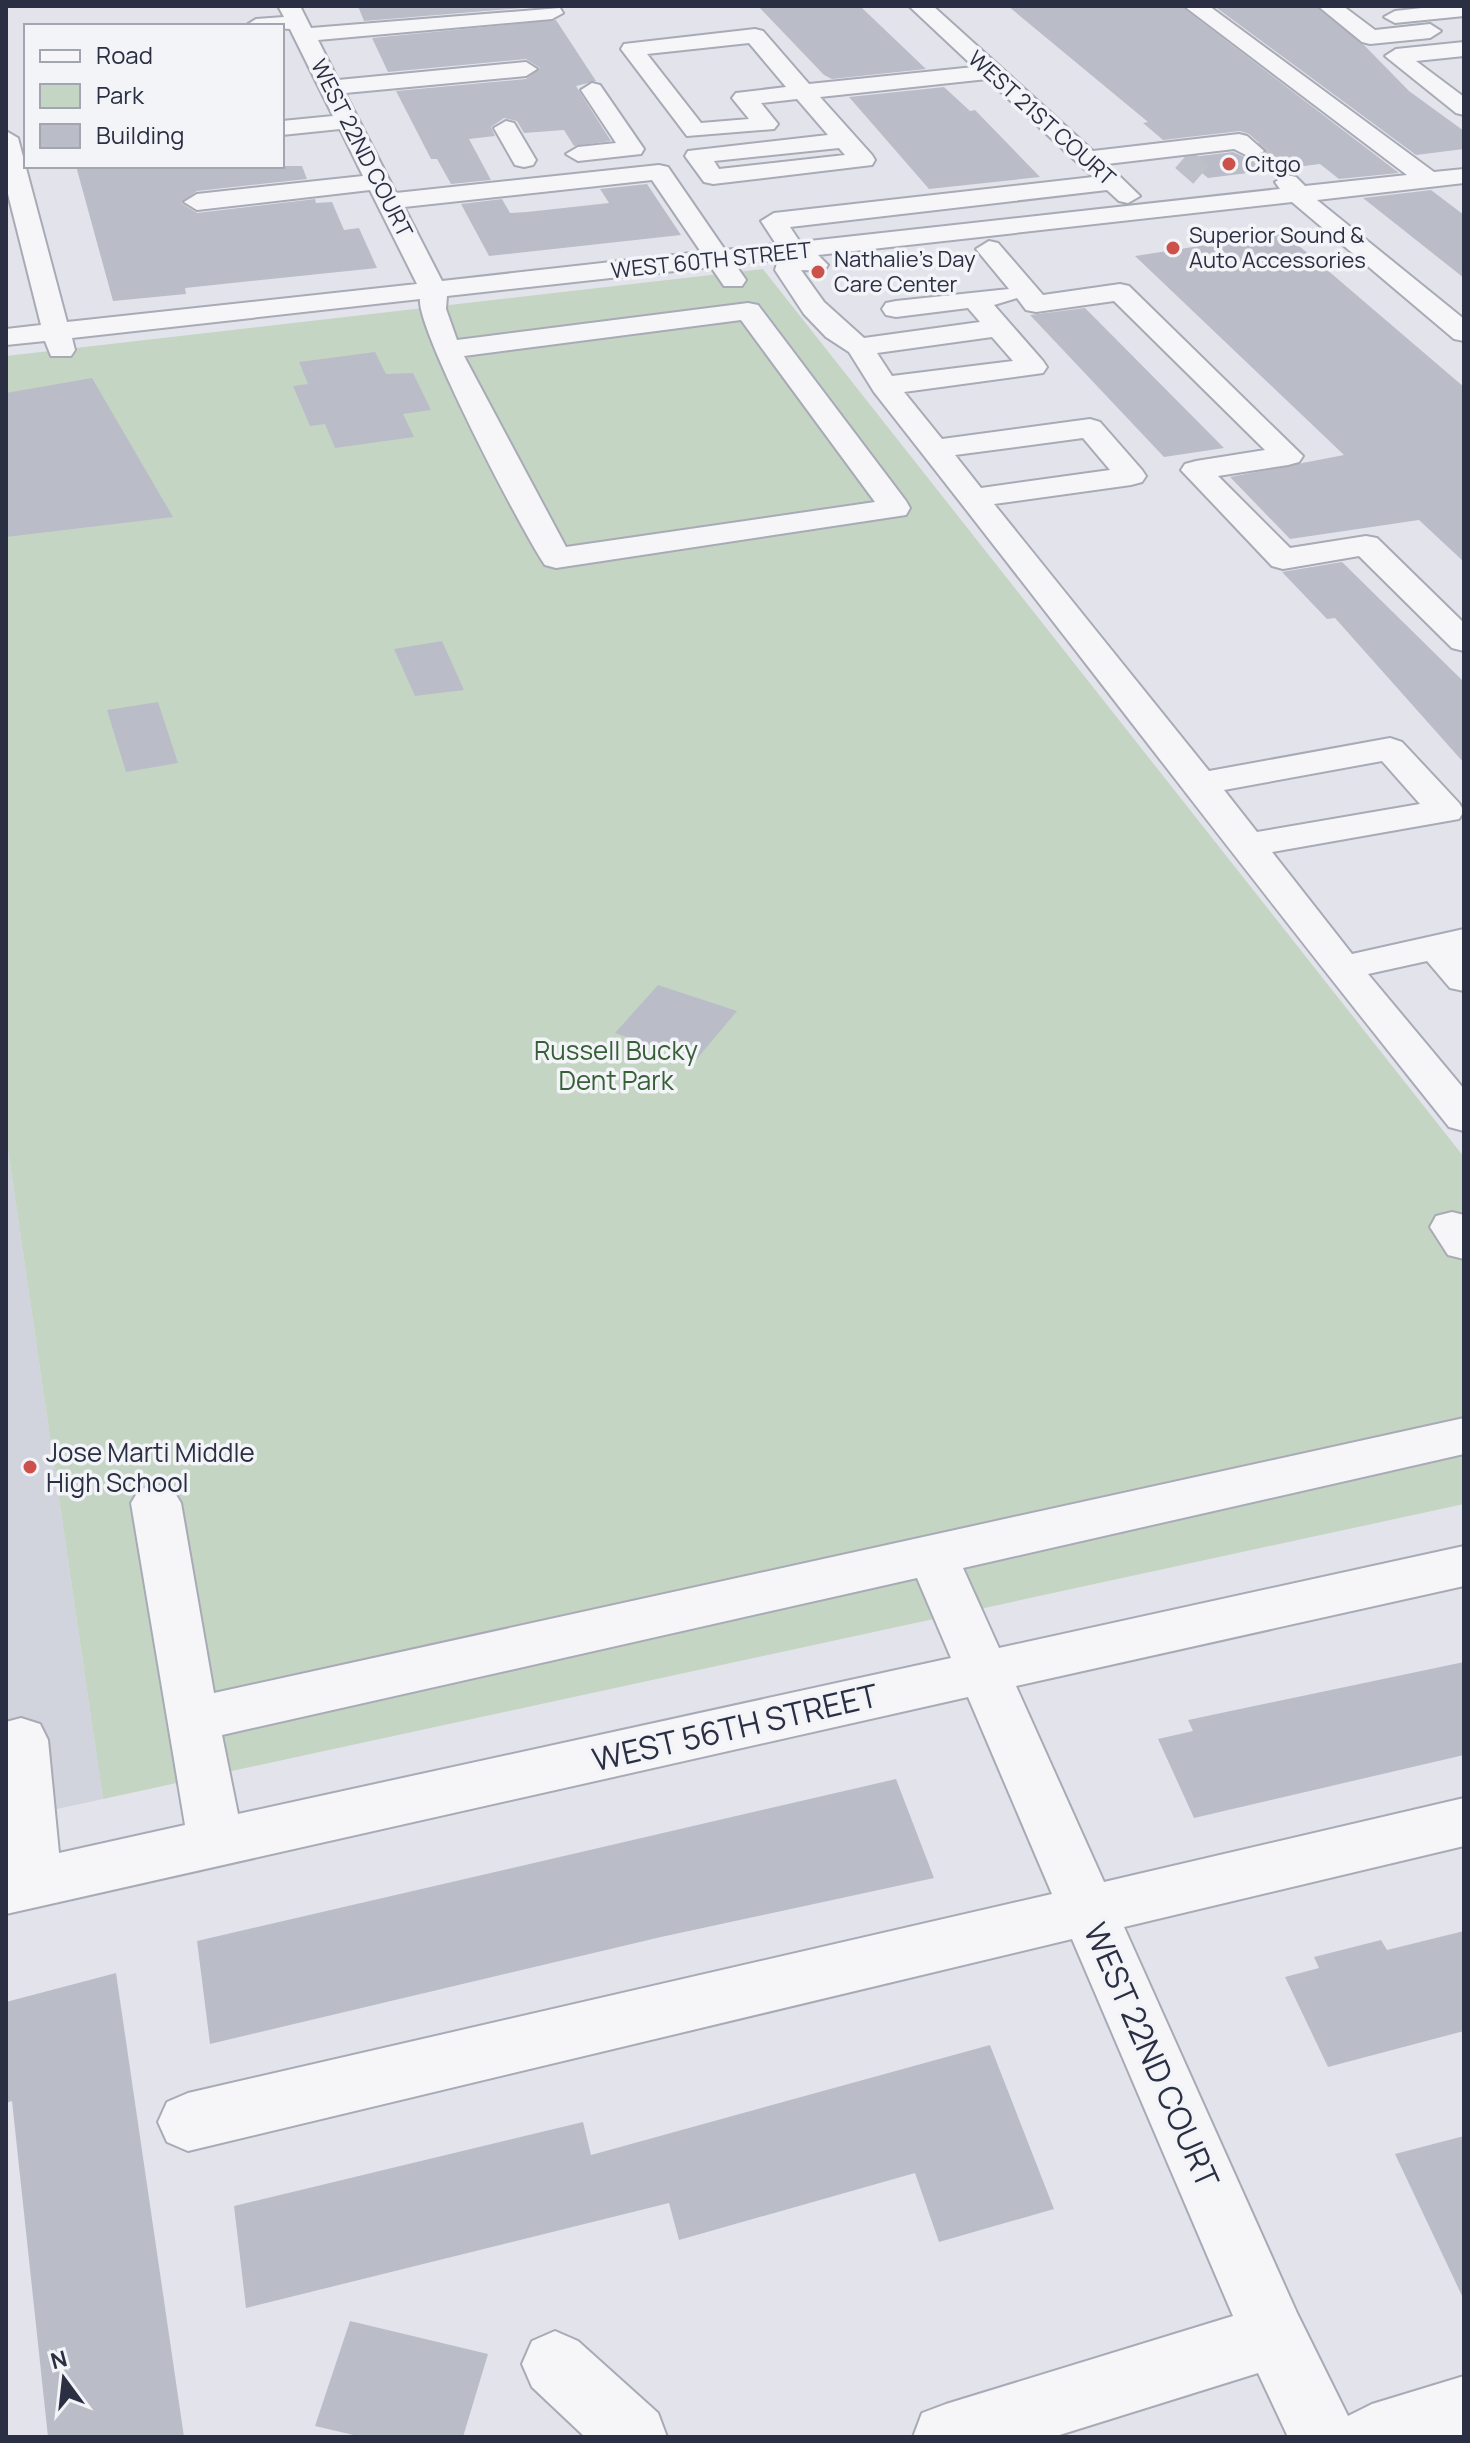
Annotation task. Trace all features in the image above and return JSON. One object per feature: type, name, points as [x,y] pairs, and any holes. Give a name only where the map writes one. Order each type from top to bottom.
[{"type":"street","name":"WEST 21ST COURT","points":[[920,6],[1154,220]]},
{"type":"street","points":[[1195,6],[1429,180]]},
{"type":"street","points":[[1329,6],[1370,37],[1464,28]]},
{"type":"street","points":[[1349,21],[1464,10]]},
{"type":"street","points":[[272,24],[552,13]]},
{"type":"street","name":"WEST 22ND COURT","points":[[297,21],[320,75],[379,178],[433,300],[447,350],[556,558],[895,508],[748,311]]},
{"type":"street","points":[[696,42],[766,124],[695,131],[632,49],[696,42],[755,36],[863,160],[713,177],[733,203]]},
{"type":"street","points":[[1464,49],[1396,56],[1464,108]]},
{"type":"street","points":[[320,75],[510,50]]},
{"type":"street","points":[[320,75],[526,69]]},
{"type":"street","points":[[744,98],[992,72]]},
{"type":"street","points":[[309,101],[320,75]]},
{"type":"street","points":[[495,163],[632,149],[592,90]]},
{"type":"street","points":[[284,128],[349,121]]},
{"type":"street","points":[[506,128],[524,160]]},
{"type":"street","points":[[6,138],[59,341]]},
{"type":"street","points":[[1087,159],[1177,154],[1239,141],[1252,151]]},
{"type":"street","points":[[339,159],[379,178],[549,184],[659,172],[726,267],[748,311],[447,350]]},
{"type":"street","name":"WEST 60TH STREET","points":[[1307,203],[1367,186],[1429,180],[1463,160]]},
{"type":"street","points":[[1344,165],[1367,186]]},
{"type":"street","points":[[1275,170],[1307,203],[1464,333]]},
{"type":"street","points":[[197,202],[406,172]]},
{"type":"street","points":[[1206,179],[1245,209]]},
{"type":"street","points":[[1113,182],[774,221],[814,308],[859,347],[884,386],[1200,783],[1342,968],[1464,1117]]},
{"type":"street","points":[[549,184],[563,206]]},
{"type":"street","name":"WEST 60TH STREET","points":[[6,356],[59,341],[1245,209],[1464,195]]},
{"type":"street","name":"WEST 60TH STREET","points":[[790,260],[818,267],[989,249],[1154,220]]},
{"type":"street","points":[[972,498],[1288,456],[1120,292],[1036,304],[989,249]]},
{"type":"street","points":[[818,267],[861,325],[859,347]]},
{"type":"street","points":[[896,309],[1027,294]]},
{"type":"street","points":[[884,386],[1033,367],[975,300]]},
{"type":"street","points":[[859,347],[999,328]]},
{"type":"street","name":"WEST 60TH STREET","points":[[6,337],[59,341]]},
{"type":"street","points":[[934,449],[1090,428],[1164,473],[1283,559],[1366,545],[1464,641]]},
{"type":"street","points":[[1200,783],[1390,749],[1455,808]]},
{"type":"street","points":[[1248,845],[1455,808]]},
{"type":"street","points":[[1342,968],[1451,945],[1464,979]]},
{"type":"street","points":[[192,1720],[1464,1436]]},
{"type":"street","points":[[156,1503],[216,1843]]},
{"type":"street","name":"WEST 22ND COURT","points":[[932,1555],[1274,2336],[1323,2437]]},
{"type":"street","name":"WEST 56TH STREET","points":[[20,1886],[1464,1566]]},
{"type":"street","points":[[6,1744],[21,1740],[20,1886]]},
{"type":"street","points":[[188,2122],[1464,1822]]},
{"type":"street","points":[[946,2437],[1274,2336]]},
{"type":"street","points":[[555,2364],[634,2437]]},
{"type":"street","points":[[1372,2437],[1464,2409]]},
{"type":"shaded area","name":"Jose Marti Middle High School","points":[[6,1136],[103,1799],[6,1820]]},
{"type":"green space","name":"Russell Bucky Dent Park","points":[[763,269],[1464,1157],[1464,1504],[103,1799],[6,1136],[6,356]]},
{"type":"building","points":[[358,6],[547,6],[364,21]]},
{"type":"building","points":[[758,6],[860,6],[926,69],[832,79],[824,75]]},
{"type":"building","points":[[1008,6],[1181,6],[1399,173],[1339,179],[1320,164],[1208,178],[1184,158],[1233,152],[1254,161],[1266,154],[1266,149],[1249,134],[1240,131],[1163,140],[1143,123],[1148,122]]},
{"type":"building","points":[[1214,6],[1315,6],[1365,46],[1409,91],[1464,131],[1464,149],[1416,155]]},
{"type":"building","points":[[556,20],[596,81],[576,86],[611,141],[574,146],[564,130],[524,133],[517,121],[504,118],[491,127],[495,136],[469,139],[491,180],[451,184],[437,159],[431,159],[396,91],[526,79],[540,68],[526,59],[388,72],[372,38]]},
{"type":"building","points":[[944,87],[970,111],[975,110],[1040,177],[929,189],[849,97]]},
{"type":"building","points":[[302,166],[307,179],[197,191],[181,203],[197,213],[315,199],[316,203],[332,202],[344,230],[359,228],[377,268],[185,288],[186,294],[113,301],[77,168]]},
{"type":"building","points":[[647,184],[681,235],[489,256],[461,204],[502,199],[510,213],[527,212],[609,203],[600,189]]},
{"type":"building","points":[[1431,190],[1464,215],[1464,278],[1363,198]]},
{"type":"building","points":[[1284,233],[1464,387],[1464,562],[1419,520],[1290,539],[1230,477],[1344,455],[1135,256]]},
{"type":"building","points":[[1085,308],[1224,448],[1164,457],[1030,315]]},
{"type":"building","points":[[375,352],[386,374],[413,373],[431,410],[403,414],[414,437],[335,448],[325,424],[310,426],[293,386],[308,384],[299,362]]},
{"type":"building","points":[[92,378],[173,517],[6,537],[6,393]]},
{"type":"building","points":[[1342,562],[1464,682],[1464,763],[1335,618],[1327,619],[1282,572]]},
{"type":"building","points":[[442,641],[464,690],[415,696],[394,649]]},
{"type":"building","points":[[158,702],[178,763],[126,772],[107,710]]},
{"type":"building","points":[[658,985],[737,1011],[695,1061],[615,1033]]},
{"type":"building","points":[[1464,1662],[1464,1755],[1194,1818],[1158,1739],[1193,1731],[1188,1720]]},
{"type":"building","points":[[896,1779],[934,1878],[661,1937],[210,2044],[197,1941]]},
{"type":"building","points":[[1464,1931],[1464,2031],[1328,2067],[1285,1977],[1319,1968],[1314,1957],[1381,1940],[1387,1950]]},
{"type":"building","points":[[116,1973],[184,2437],[48,2437],[12,2101],[6,2103],[6,2002]]},
{"type":"building","points":[[990,2045],[1054,2209],[939,2242],[915,2173],[679,2240],[669,2203],[246,2308],[234,2206],[583,2122],[591,2155]]},
{"type":"building","points":[[1464,2136],[1464,2300],[1395,2154]]},
{"type":"building","points":[[350,2321],[488,2354],[463,2437],[362,2437],[315,2426]]},
{"type":"tunnel","points":[[1252,151],[1275,170]]},
{"type":"tunnel","points":[[1183,159],[1206,179]]},
{"type":"place","name":"Citgo","points":[[1229,164]]},
{"type":"place","name":"Superior Sound & Auto Accessories","points":[[1173,248]]},
{"type":"place","name":"Nathalie's Day Care Center","points":[[818,272]]},
{"type":"place","name":"Jose Marti Middle High School","points":[[30,1467]]}]
